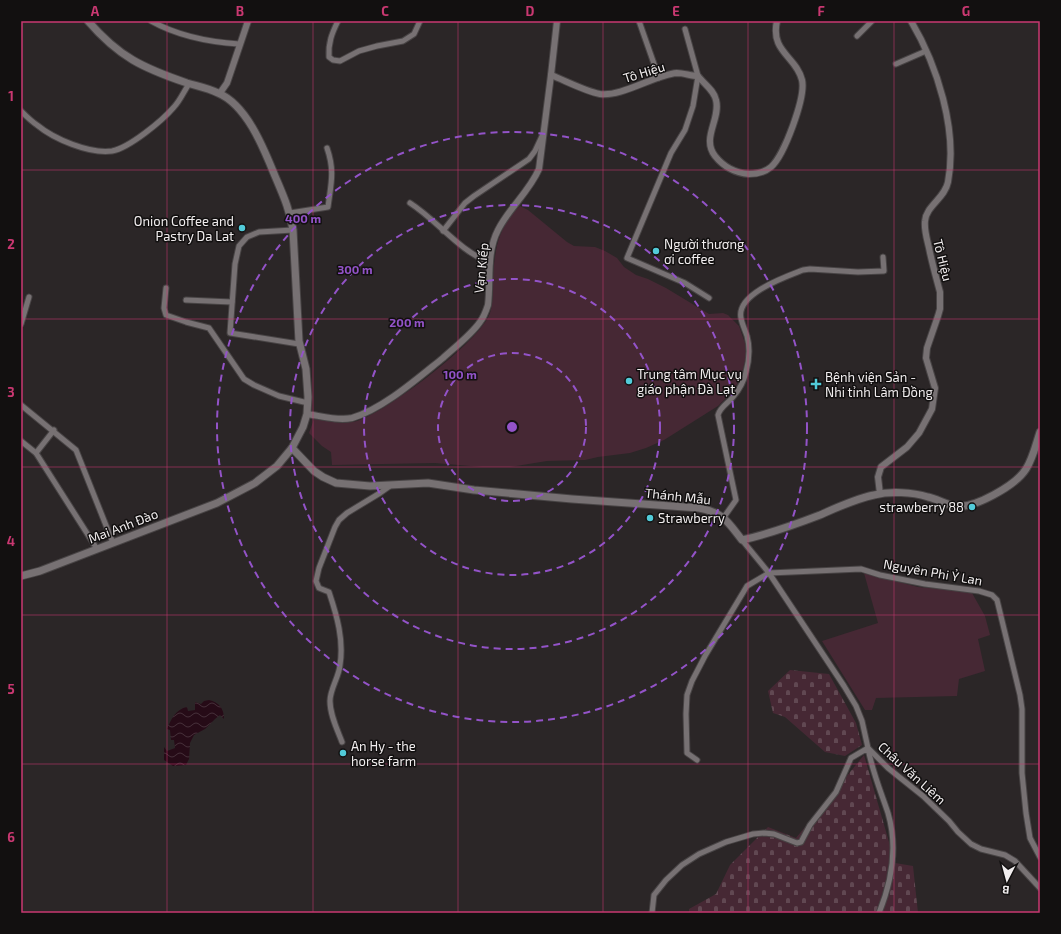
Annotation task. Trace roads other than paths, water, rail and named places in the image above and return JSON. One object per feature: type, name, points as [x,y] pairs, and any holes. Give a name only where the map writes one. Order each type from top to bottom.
[{"type":"main road","points":[[88,21],[105,39],[132,60],[154,72],[220,93]]},
{"type":"main road","name":"Mai Anh Đào","points":[[21,576],[40,571],[217,502],[255,483],[277,466],[292,448],[303,427],[307,414],[308,391],[306,369],[299,344],[293,230],[290,213],[260,140],[243,113],[220,93]]},
{"type":"main road","points":[[742,540],[782,530],[864,497],[880,494],[918,495],[930,497],[954,506],[971,505],[1011,484],[1022,474],[1037,449],[1040,432]]},
{"type":"main road","name":"Thánh Mẫu","points":[[292,448],[314,471],[336,483],[359,486],[390,486],[428,483],[474,490],[621,503],[677,506],[713,511],[724,517],[742,540]]},
{"type":"street","points":[[151,21],[180,34],[219,43],[239,44]]},
{"type":"street","points":[[220,93],[227,83],[248,21]]},
{"type":"street","points":[[338,21],[328,47],[329,57],[333,60],[340,61],[358,51],[403,41],[414,34],[420,21]]},
{"type":"street","points":[[639,21],[659,78]]},
{"type":"street","points":[[698,76],[711,90],[717,100],[717,109],[712,126],[710,142],[710,147],[715,156],[726,167],[746,174],[758,174],[771,168],[784,148],[800,105],[803,90],[802,81],[796,69],[778,43],[775,33],[777,21]]},
{"type":"street","points":[[856,36],[872,21]]},
{"type":"street","name":"Tô Hiệu","points":[[880,494],[878,477],[881,468],[906,447],[919,432],[932,409],[935,393],[934,382],[926,358],[927,348],[940,309],[940,292],[926,234],[925,221],[929,211],[946,190],[948,182],[950,158],[948,127],[937,79],[926,51],[911,21]]},
{"type":"street","name":"Vạn Kiếp","points":[[307,414],[342,419],[357,416],[386,400],[410,384],[437,362],[480,322],[486,312],[489,299],[490,263],[492,247],[497,231],[525,193],[536,175],[540,161],[559,22]]},
{"type":"street","points":[[685,29],[698,76],[693,106],[685,130],[671,153],[626,258],[685,283],[709,298]]},
{"type":"street","points":[[896,64],[926,51]]},
{"type":"street","name":"Tô Hiệu","points":[[552,75],[593,92],[604,94],[623,90],[677,73],[698,76]]},
{"type":"street","points":[[21,111],[36,125],[59,139],[94,150],[113,150],[136,140],[157,123],[174,108],[189,84]]},
{"type":"street","points":[[443,231],[465,203],[529,159],[535,151],[544,131]]},
{"type":"street","points":[[290,213],[328,207],[333,176],[332,162],[328,148]]},
{"type":"street","points":[[410,203],[463,247],[490,263]]},
{"type":"street","points":[[293,230],[259,232],[248,236],[238,246],[235,264],[230,333],[299,344]]},
{"type":"street","points":[[724,517],[736,500],[718,415],[720,409],[736,394],[746,373],[749,347],[741,318],[742,307],[756,292],[802,270],[810,269],[858,272],[884,271],[883,256]]},
{"type":"street","points":[[166,288],[164,308],[166,315],[209,328],[244,379],[279,396],[308,403]]},
{"type":"street","points":[[21,324],[29,297]]},
{"type":"street","points":[[186,300],[232,302]]},
{"type":"street","points":[[21,405],[54,430],[76,450],[113,543]]},
{"type":"street","points":[[36,453],[54,430]]},
{"type":"street","points":[[22,444],[36,453],[97,549]]},
{"type":"street","points":[[342,742],[333,720],[330,700],[340,665],[341,639],[338,618],[329,592],[319,588],[316,580],[319,568],[339,520],[347,513],[390,486]]},
{"type":"street","name":"Châu Văn Liêm","points":[[742,540],[769,573],[854,703],[862,721],[868,748],[888,768],[923,796],[971,844],[981,849],[1005,854],[1015,861],[1040,888]]},
{"type":"street","name":"Nguyên Phi Ỷ Lan","points":[[769,573],[861,569],[880,575],[925,584],[979,591],[995,597],[1001,615],[1020,695],[1022,709],[1022,773],[1026,813],[1030,838],[1040,857]]},
{"type":"street","points":[[697,760],[688,753],[686,714],[687,695],[692,681],[705,656],[747,586],[769,573]]},
{"type":"street","points":[[652,913],[654,895],[666,880],[682,865],[699,854],[726,842],[753,834],[774,834],[797,843],[801,842],[810,825],[836,792],[852,758],[868,748],[870,760],[888,816],[893,844],[889,885],[879,913]]},
{"type":"water","points":[[209,700],[216,702],[220,706],[224,719],[220,715],[205,729],[194,735],[190,743],[189,759],[186,765],[173,766],[164,760],[164,747],[167,751],[175,748],[174,740],[171,740],[170,730],[167,729],[170,722],[174,715],[183,708],[187,707],[188,711],[195,710],[195,702],[201,704],[204,701]]},
{"type":"place","name":"Onion Coffee and Pastry Da Lat","points":[[242,228]]},
{"type":"place","name":"Người thương ơi coffee","points":[[656,251]]},
{"type":"place","name":"Trung tâm Mục vụ giáo phận Đà Lạt","points":[[629,381]]},
{"type":"place","name":"Bệnh viện Sản - Nhi tỉnh Lâm Đồng","points":[[816,384]]},
{"type":"place","name":"strawberry 88","points":[[972,507]]},
{"type":"place","name":"Strawberry","points":[[650,518]]},
{"type":"place","name":"An Hy - the horse farm","points":[[343,753]]}]
